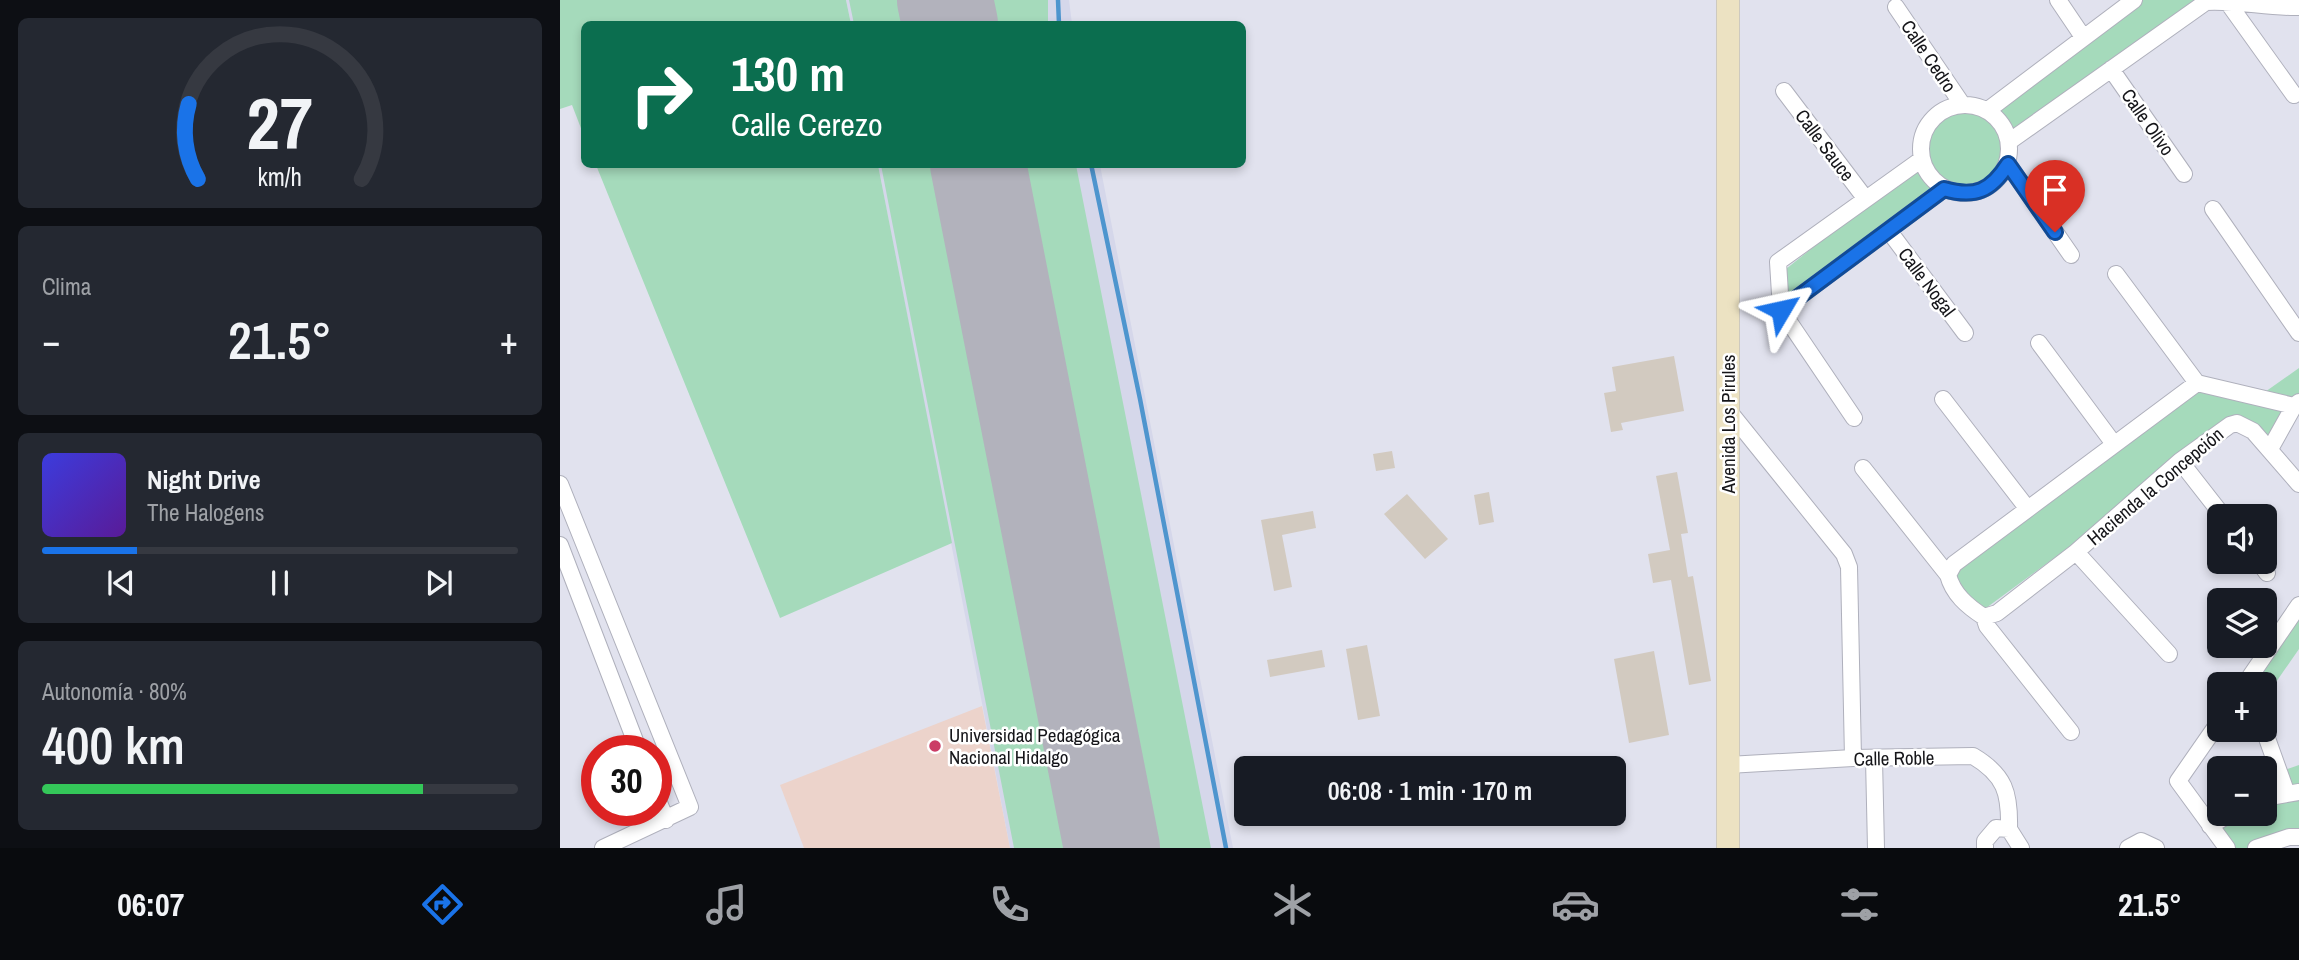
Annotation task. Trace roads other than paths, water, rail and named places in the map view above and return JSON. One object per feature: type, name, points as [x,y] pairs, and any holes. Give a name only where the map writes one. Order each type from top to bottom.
[{"type":"street","name":"Avenida Los Pirules","points":[[1728,0],[1728,848]]},
{"type":"street","points":[[2058,0],[2083,37]]},
{"type":"street","points":[[1988,110],[2134,0]]},
{"type":"street","points":[[2226,0],[2294,95]]},
{"type":"street","points":[[2010,141],[2206,2],[2226,0],[2269,8],[2299,7]]},
{"type":"street","name":"Calle Cedro","points":[[1896,7],[1962,104]]},
{"type":"street","name":"Calle Olivo","points":[[2111,69],[2184,174]]},
{"type":"street","name":"Calle Sauce","points":[[1784,91],[1865,198]]},
{"type":"street","points":[[1962,104],[1988,110],[2002,124],[2010,141],[2008,164],[1997,181],[1981,191],[1962,194],[1944,189],[1930,177],[1922,159],[1922,140],[1930,122],[1944,110],[1962,104]]},
{"type":"street","points":[[1854,418],[1781,310],[1778,261],[1922,159]]},
{"type":"street","points":[[2008,164],[2071,255]]},
{"type":"street","points":[[1781,310],[1944,189]]},
{"type":"street","points":[[2213,209],[2299,333]]},
{"type":"street","name":"Calle Nogal","points":[[1889,231],[1965,333]]},
{"type":"street","points":[[2116,274],[2197,383],[2296,404],[2270,449],[2299,484]]},
{"type":"street","points":[[2039,343],[2114,444]]},
{"type":"street","points":[[1948,575],[1954,564],[2197,383]]},
{"type":"street","points":[[1943,399],[2027,508]]},
{"type":"street","points":[[1728,410],[1844,554],[1849,567],[1853,758]]},
{"type":"street","name":"Hacienda la Concepción","points":[[1984,617],[1997,612],[2076,552],[2180,461],[2221,429],[2237,423],[2253,431],[2270,449]]},
{"type":"street","points":[[2180,461],[2214,504]]},
{"type":"street","points":[[1863,468],[1948,575],[1952,589],[1984,617],[1987,626],[2071,732]]},
{"type":"street","points":[[560,484],[661,735]]},
{"type":"street","points":[[588,552],[562,556],[633,735]]},
{"type":"street","points":[[2076,552],[2169,654]]},
{"type":"street","points":[[2254,672],[2299,605]]},
{"type":"street","points":[[2207,739],[2178,781],[2207,822]]},
{"type":"street","points":[[2270,742],[2293,793]]},
{"type":"street","name":"Calle Roble","points":[[1728,765],[1853,758],[1973,756],[1990,766],[2003,781],[2009,809],[2009,829]]},
{"type":"street","points":[[1874,759],[1876,848]]},
{"type":"street","points":[[672,762],[690,807],[672,817]]},
{"type":"street","points":[[603,848],[652,826]]},
{"type":"street","points":[[2210,826],[2227,848]]},
{"type":"street","points":[[1985,848],[1985,841],[1996,828],[2009,829],[2021,848]]},
{"type":"street","points":[[2256,848],[2289,836],[2299,836]]},
{"type":"street","points":[[2128,848],[2141,841],[2157,848]]},
{"type":"waterway","points":[[1058,0],[1059,21]]},
{"type":"waterway","points":[[1092,168],[1140,399],[1226,848]]},
{"type":"place","name":"Universidad Pedagógica Nacional Hidalgo","points":[[935,746]]}]
